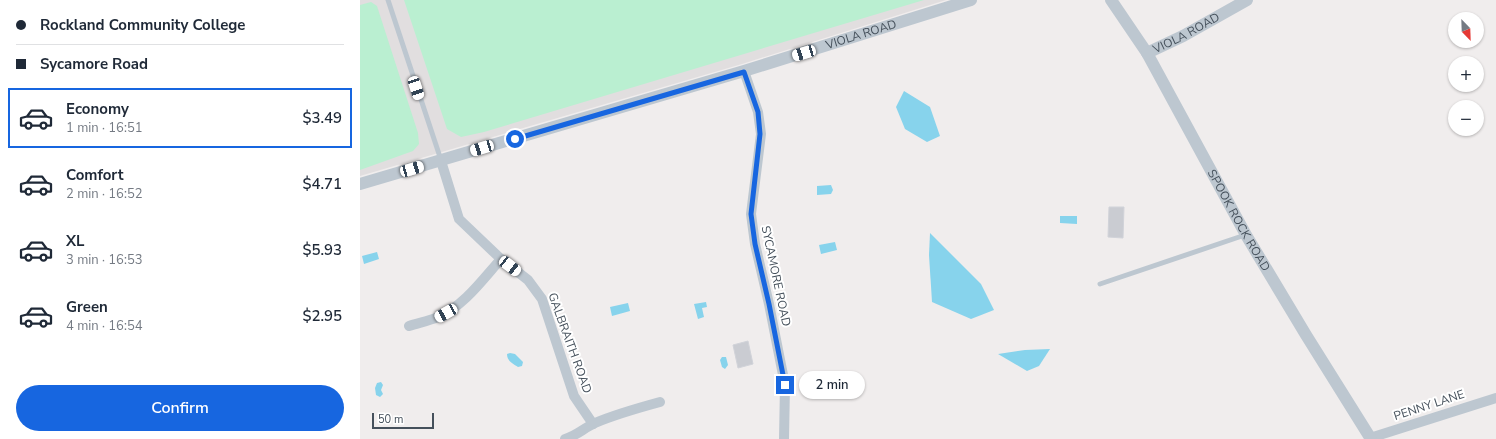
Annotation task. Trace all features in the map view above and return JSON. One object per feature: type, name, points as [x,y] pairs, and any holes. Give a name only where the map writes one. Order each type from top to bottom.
[{"type":"street","name":"VIOLA ROAD","points":[[360,184],[744,72],[971,0]]},
{"type":"street","name":"SPOOK ROCK ROAD","points":[[1111,0],[1147,54],[1246,235],[1370,438]]},
{"type":"street","name":"VIOLA ROAD","points":[[1147,54],[1183,36],[1247,0]]},
{"type":"street","name":"SYCAMORE ROAD","points":[[744,72],[758,112],[760,127],[751,214],[755,244],[769,304],[785,385],[784,439]]},
{"type":"street","name":"GALBRAITH ROAD","points":[[441,161],[459,219],[501,259],[528,280],[542,299],[574,396],[593,424]]},
{"type":"street","points":[[409,326],[438,317],[453,309],[468,296],[501,259]]},
{"type":"street","name":"PENNY LANE","points":[[1370,438],[1496,398]]},
{"type":"street","points":[[565,439],[593,424],[625,412],[660,402]]},
{"type":"lane","points":[[388,0],[441,161]]},
{"type":"lane","points":[[1100,284],[1246,235]]},
{"type":"shaded area","points":[[360,0],[946,0],[742,64],[360,176]]},
{"type":"green space","points":[[404,0],[924,0],[484,132],[461,137],[447,129]]},
{"type":"green space","points":[[371,2],[377,6],[418,133],[419,144],[413,151],[360,170],[360,5]]},
{"type":"water","points":[[904,91],[930,107],[940,136],[927,142],[905,129],[896,107]]},
{"type":"water","points":[[831,185],[833,190],[831,194],[817,195],[817,186]]},
{"type":"water","points":[[1060,216],[1077,216],[1077,224],[1060,223]]},
{"type":"water","points":[[930,233],[981,284],[994,310],[971,319],[932,302],[929,255]]},
{"type":"water","points":[[835,242],[837,250],[821,254],[819,245]]},
{"type":"water","points":[[377,252],[379,259],[364,264],[362,256]]},
{"type":"water","points":[[706,302],[707,307],[702,308],[704,317],[698,319],[694,304]]},
{"type":"water","points":[[628,303],[630,311],[612,316],[610,307]]},
{"type":"water","points":[[1050,349],[1039,366],[1027,371],[998,354],[1025,350]]},
{"type":"water","points":[[507,354],[515,354],[523,362],[522,366],[518,367],[508,359]]},
{"type":"water","points":[[722,357],[726,357],[728,365],[725,369],[722,367],[720,360]]},
{"type":"water","points":[[848,373],[853,373],[857,379],[858,386],[852,387],[847,379]]},
{"type":"water","points":[[381,382],[383,385],[381,390],[383,394],[380,397],[376,395],[375,388],[377,383]]},
{"type":"building","points":[[1109,207],[1124,207],[1123,238],[1108,237]]},
{"type":"building","points":[[748,341],[753,364],[738,368],[733,345]]},
{"type":"route","points":[[515,139],[744,72],[758,112],[760,134],[751,214],[755,244],[769,304],[785,385]]}]
